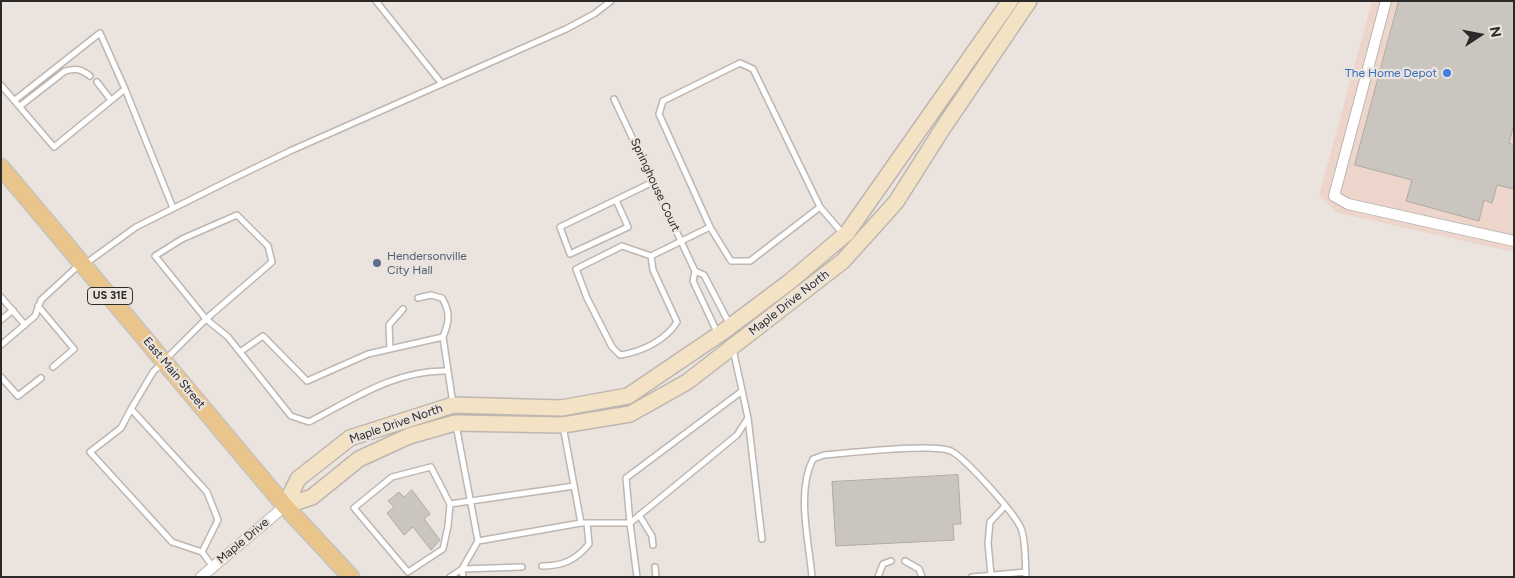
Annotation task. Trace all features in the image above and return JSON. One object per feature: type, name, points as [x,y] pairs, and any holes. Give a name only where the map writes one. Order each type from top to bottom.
[{"type":"main road","name":"East Main Street","points":[[1,167],[285,506],[351,577]]},
{"type":"street","name":"Maple Drive North","points":[[285,506],[298,479],[350,438],[453,405],[561,408],[628,396],[724,330],[788,283],[846,234],[1010,1]]},
{"type":"street","name":"Maple Drive North","points":[[285,506],[312,498],[359,459],[409,436],[455,423],[563,425],[630,414],[687,382],[843,261],[858,246],[896,202],[943,128],[1029,1]]},
{"type":"street","points":[[1386,1],[1334,196],[1348,204],[1514,241]]},
{"type":"street","points":[[928,119],[943,128]]},
{"type":"street","points":[[846,234],[858,246]]},
{"type":"street","points":[[724,330],[732,347]]},
{"type":"street","points":[[453,405],[455,423]]},
{"type":"street","points":[[561,408],[563,425]]},
{"type":"street","name":"Maple Drive","points":[[201,577],[285,506]]},
{"type":"lane","points":[[376,1],[442,84]]},
{"type":"lane","points":[[1,346],[35,316],[40,300],[83,264],[136,227],[290,151],[566,29],[611,1]]},
{"type":"lane","points":[[15,100],[100,33],[125,89],[173,208]]},
{"type":"lane","points":[[820,207],[750,261],[731,261],[710,226],[659,114],[663,101],[740,63],[752,69],[820,207],[846,234]]},
{"type":"lane","points":[[20,106],[65,72],[73,69],[82,70],[90,76]]},
{"type":"lane","points":[[97,82],[111,100]]},
{"type":"lane","points":[[1,85],[54,147],[125,89]]},
{"type":"lane","name":"Springhouse Court","points":[[614,99],[695,271]]},
{"type":"lane","points":[[616,200],[628,227],[570,254],[560,227],[653,182]]},
{"type":"lane","points":[[213,567],[202,552],[172,542],[90,452],[122,428],[153,372],[163,360],[206,319],[272,262],[268,246],[237,215],[182,239],[155,256],[206,319],[228,337],[291,416],[309,422],[385,382],[434,370],[448,371]]},
{"type":"lane","points":[[651,256],[653,270],[678,322],[670,334],[634,353],[620,355],[612,347],[587,298],[576,269],[622,246],[651,256],[710,226]]},
{"type":"lane","points":[[695,271],[704,275],[724,330],[693,281],[695,271]]},
{"type":"lane","points":[[418,298],[431,295],[442,298],[448,307],[450,322],[443,337],[453,405]]},
{"type":"lane","points":[[1,297],[25,325]]},
{"type":"lane","points":[[38,306],[74,349],[53,367]]},
{"type":"lane","points":[[3,318],[13,310]]},
{"type":"lane","points":[[390,349],[389,325],[403,310]]},
{"type":"lane","points":[[240,352],[263,336],[307,381],[368,354],[443,337]]},
{"type":"lane","points":[[732,347],[748,418],[762,539]]},
{"type":"lane","points":[[1,377],[18,396],[41,378]]},
{"type":"lane","points":[[637,577],[626,478],[742,390]]},
{"type":"lane","points":[[131,409],[207,492],[218,520],[202,552]]},
{"type":"lane","points":[[478,541],[584,523],[630,523],[736,435],[748,418]]},
{"type":"lane","points":[[450,577],[462,568],[478,541],[455,423]]},
{"type":"lane","points":[[542,566],[554,566],[578,557],[589,544],[574,486],[563,425]]},
{"type":"lane","points":[[812,577],[806,506],[807,471],[813,459],[818,457],[931,448],[950,451],[963,460],[1005,506],[1022,529],[1026,574],[972,577]]},
{"type":"lane","points":[[431,466],[450,504],[443,549],[408,572],[354,508],[392,477],[431,466]]},
{"type":"lane","points":[[450,504],[470,503],[574,486]]},
{"type":"lane","points":[[991,575],[988,544],[990,522],[1005,506]]},
{"type":"lane","points":[[639,515],[652,536],[653,545]]},
{"type":"lane","points":[[878,577],[883,564],[891,561]]},
{"type":"lane","points":[[905,561],[919,569],[922,577]]},
{"type":"lane","points":[[462,568],[522,567]]},
{"type":"lane","points":[[655,567],[656,577]]},
{"type":"lane","points":[[462,568],[463,577]]},
{"type":"shaded area","name":"The Home Depot","points":[[1372,1],[1514,1],[1514,252],[1338,213],[1319,196]]},
{"type":"building","name":"The Home Depot","points":[[1399,1],[1514,1],[1514,124],[1509,143],[1514,145],[1514,189],[1497,185],[1492,203],[1484,200],[1479,221],[1406,201],[1412,180],[1355,165]]},
{"type":"building","points":[[958,475],[961,524],[953,524],[954,540],[836,546],[832,482]]},
{"type":"building","points":[[412,490],[430,514],[424,519],[440,540],[431,550],[413,527],[404,535],[387,513],[394,507],[388,501],[399,492],[404,497]]},
{"type":"place","name":"The Home Depot","points":[[1447,73]]},
{"type":"place","name":"Hendersonville City Hall","points":[[377,263]]}]
